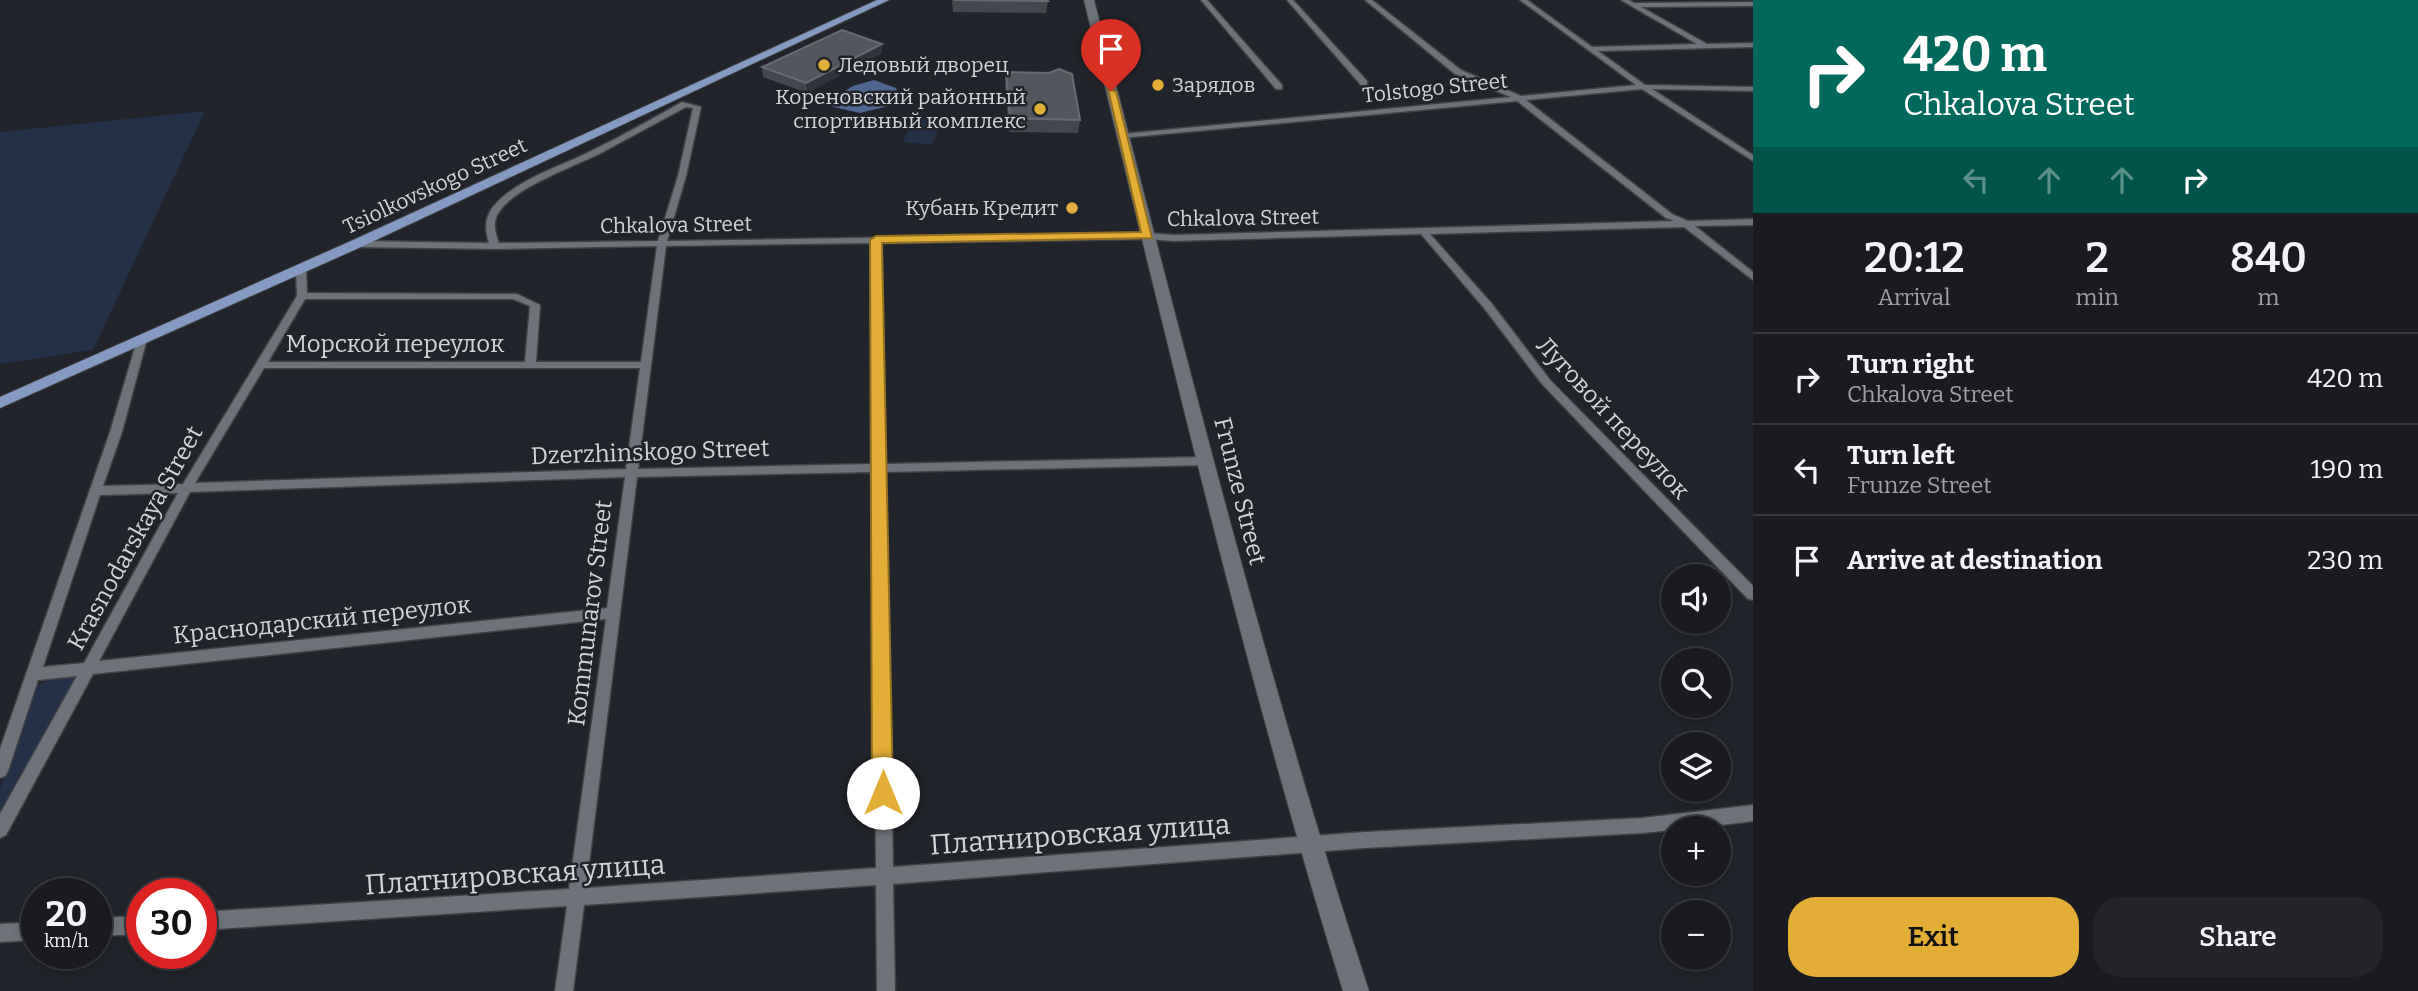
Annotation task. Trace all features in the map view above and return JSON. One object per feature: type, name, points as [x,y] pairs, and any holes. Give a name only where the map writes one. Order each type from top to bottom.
[{"type":"main road","name":"Tsiolkovskogo Street","points":[[0,403],[356,244],[884,0]]},
{"type":"main road","name":"Frunze Street","points":[[1089,0],[1147,236],[1309,844],[1356,991]]},
{"type":"street","points":[[1204,0],[1279,87]]},
{"type":"street","points":[[1290,0],[1364,83]]},
{"type":"street","points":[[1368,0],[1458,72],[1517,97],[1669,216],[1685,223],[1753,277]]},
{"type":"street","points":[[1522,0],[1643,87],[1753,159]]},
{"type":"street","points":[[1624,0],[1705,46]]},
{"type":"street","points":[[1633,5],[1753,4]]},
{"type":"street","points":[[1592,49],[1753,45]]},
{"type":"street","name":"Tolstogo Street","points":[[1122,136],[1643,87],[1753,89]]},
{"type":"street","name":"Kommunarov Street","points":[[495,246],[489,232],[491,220],[498,207],[517,192],[685,104],[692,103],[697,107],[662,242],[564,991]]},
{"type":"street","name":"Chkalova Street","points":[[356,244],[495,246],[1147,236],[1172,238],[1753,222]]},
{"type":"street","name":"Луговой переулок","points":[[1423,231],[1488,306],[1546,382],[1753,595]]},
{"type":"street","points":[[876,240],[886,991]]},
{"type":"street","points":[[301,268],[302,296]]},
{"type":"street","name":"Морской переулок","points":[[302,296],[514,296],[535,305],[530,365]]},
{"type":"street","name":"Krasnodarskaya Street","points":[[0,830],[187,487],[302,296]]},
{"type":"street","name":"Krasnodarskaya Street","points":[[0,771],[96,491],[142,339]]},
{"type":"street","name":"Морской переулок","points":[[260,365],[646,365]]},
{"type":"street","name":"Dzerzhinskogo Street","points":[[96,491],[631,473],[1206,461]]},
{"type":"street","name":"Краснодарский переулок","points":[[35,674],[614,613]]},
{"type":"street","name":"Платнировская улица","points":[[217,920],[1309,844],[1672,825],[1753,813]]},
{"type":"street","points":[[0,933],[21,932]]},
{"type":"shaded area","points":[[874,80],[896,88],[900,98],[897,104],[860,113],[829,106],[828,101],[853,86]]},
{"type":"shaded area","points":[[205,111],[93,350],[0,364],[0,132]]},
{"type":"shaded area","points":[[914,117],[942,120],[932,145],[903,142]]},
{"type":"shaded area","points":[[79,673],[0,817],[0,789],[31,689],[59,674]]},
{"type":"building","points":[[954,0],[1047,0],[1048,1]]},
{"type":"building","name":"Ледовый дворец","points":[[842,30],[882,44],[806,83],[762,67]]},
{"type":"building","name":"Кореновский районный спортивный комплекс","points":[[1059,69],[1072,74],[1080,120],[1010,118],[1006,72],[1049,73]]},
{"type":"place","name":"Ледовый дворец","points":[[824,65]]},
{"type":"place","name":"Зарядов","points":[[1158,85]]},
{"type":"place","name":"Кореновский районный спортивный комплекс","points":[[1040,109]]},
{"type":"place","name":"Кубань Кредит","points":[[1072,208]]},
{"type":"route","points":[[883,793],[876,240],[1147,236],[1111,91]]}]
